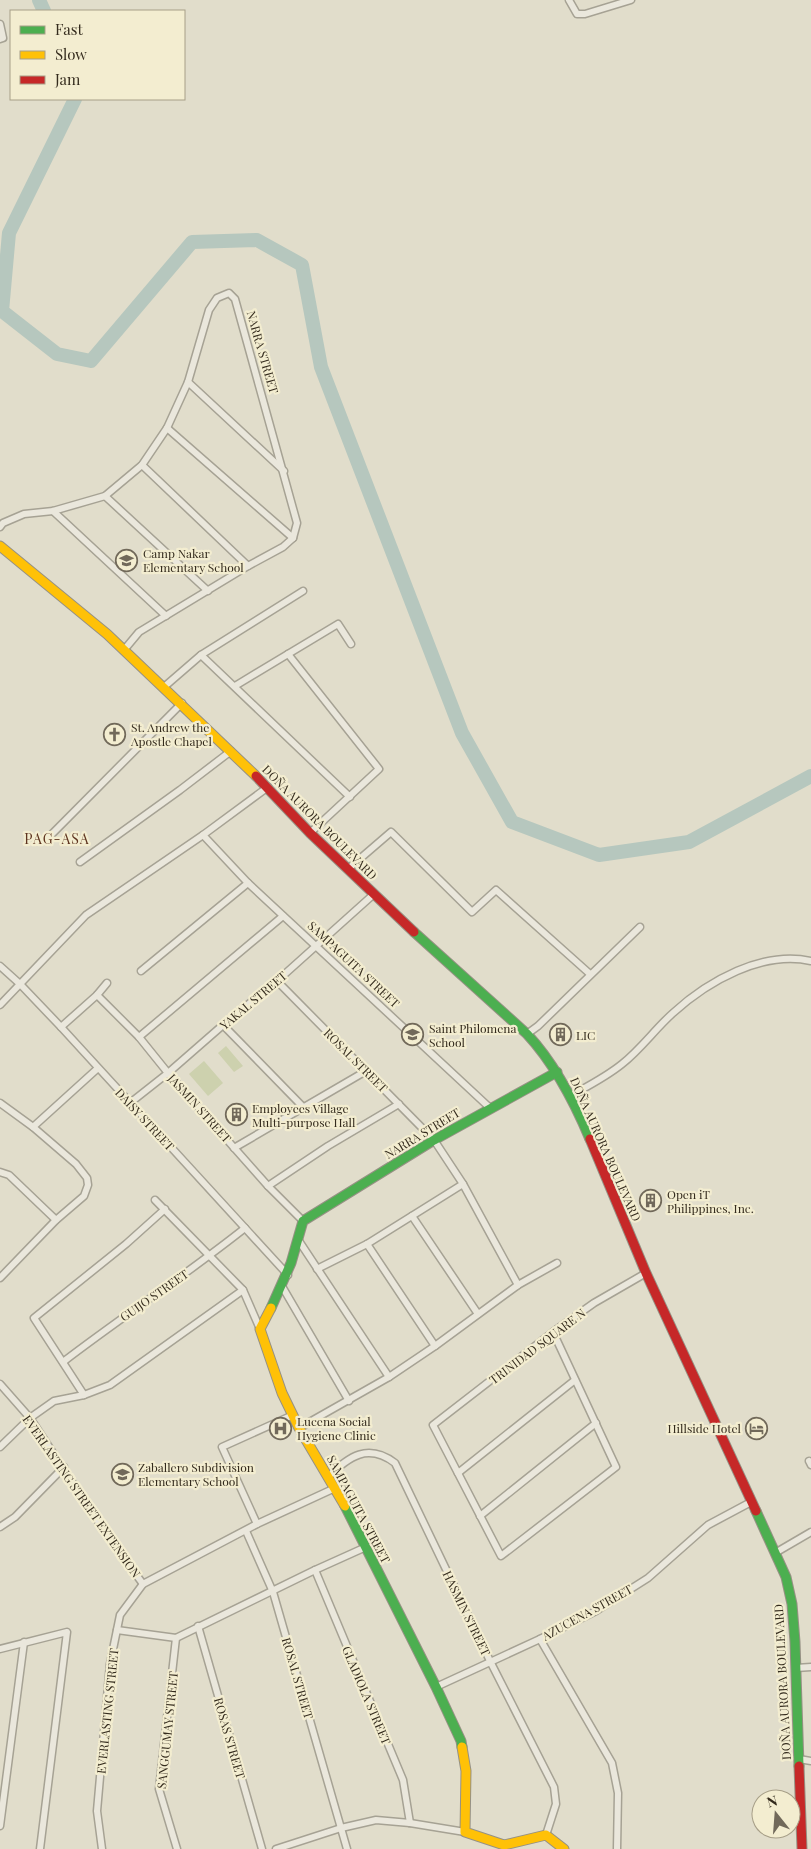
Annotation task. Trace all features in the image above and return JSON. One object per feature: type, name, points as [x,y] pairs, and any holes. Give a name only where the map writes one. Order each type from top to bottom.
[{"type":"main road","name":"DOÑA AURORA BOULEVARD","points":[[0,546],[124,650],[182,703],[268,787],[310,833],[348,870],[444,961],[527,1034],[544,1052],[557,1072],[570,1096],[646,1273],[786,1577],[792,1604],[796,1668],[802,1849]]},
{"type":"main road","name":"NARRA STREET","points":[[303,1221],[434,1140],[557,1072]]},
{"type":"main road","points":[[260,1329],[283,1288],[299,1242],[303,1221]]},
{"type":"main road","name":"SAMPAGUITA STREET","points":[[260,1329],[276,1378],[299,1428],[335,1488],[366,1547],[461,1741],[465,1758],[465,1832]]},
{"type":"main road","points":[[465,1832],[504,1845],[546,1835],[564,1849]]},
{"type":"street","points":[[569,0],[577,14],[585,14],[631,0]]},
{"type":"street","points":[[0,24],[2,38],[0,38]]},
{"type":"street","name":"NARRA STREET","points":[[0,527],[24,514],[53,511],[105,496],[142,465],[167,428],[188,382],[209,310],[217,298],[229,293],[235,299],[240,314],[298,523],[293,538]]},
{"type":"street","points":[[188,382],[284,472]]},
{"type":"street","points":[[124,650],[139,632],[248,566],[283,548],[293,538],[167,428]]},
{"type":"street","points":[[142,465],[248,566]]},
{"type":"street","points":[[105,496],[208,591]]},
{"type":"street","points":[[53,511],[166,616]]},
{"type":"street","points":[[164,687],[201,655],[302,591]]},
{"type":"street","points":[[236,686],[338,624],[351,644]]},
{"type":"street","points":[[288,654],[380,769],[310,833]]},
{"type":"street","points":[[201,655],[236,686],[350,797]]},
{"type":"street","points":[[47,839],[182,703]]},
{"type":"street","points":[[80,862],[231,751]]},
{"type":"street","points":[[0,1005],[86,915],[268,787]]},
{"type":"street","points":[[348,870],[391,832],[472,912],[496,890],[590,974]]},
{"type":"street","name":"SAMPAGUITA STREET","points":[[203,834],[248,883],[282,916],[317,946],[490,1108]]},
{"type":"street","points":[[141,971],[248,883]]},
{"type":"street","name":"YAKAL STREET","points":[[130,1103],[168,1073],[223,1024],[277,982],[374,894]]},
{"type":"street","points":[[138,1037],[282,916]]},
{"type":"street","points":[[527,1034],[640,927]]},
{"type":"street","points":[[570,1096],[604,1078],[623,1063],[674,1012],[700,992],[738,969],[777,958],[797,958],[811,961]]},
{"type":"street","name":"DAISY STREET","points":[[0,966],[61,1027],[288,1275]]},
{"type":"street","name":"ROSAL STREET","points":[[277,982],[434,1140],[463,1184],[518,1285]]},
{"type":"street","points":[[61,1027],[107,984]]},
{"type":"street","name":"JASMIN STREET","points":[[97,995],[138,1037],[268,1186],[303,1221]]},
{"type":"street","points":[[223,1024],[304,1108]]},
{"type":"street","points":[[33,1127],[98,1069]]},
{"type":"street","points":[[234,1148],[366,1071]]},
{"type":"street","points":[[0,1104],[33,1127],[76,1164],[87,1178],[88,1185],[84,1196],[56,1220],[0,1278]]},
{"type":"street","points":[[268,1186],[328,1146],[399,1104]]},
{"type":"street","points":[[0,1172],[9,1175],[56,1220]]},
{"type":"street","points":[[317,1269],[367,1244],[463,1184]]},
{"type":"street","name":"SAMPAGUITA STREET","points":[[155,1200],[166,1208],[243,1290],[260,1329]]},
{"type":"street","points":[[84,1395],[34,1318],[126,1244],[166,1208]]},
{"type":"street","points":[[412,1216],[478,1314]]},
{"type":"street","name":"GUIJO STREET","points":[[63,1362],[120,1318],[211,1256],[244,1228]]},
{"type":"street","points":[[299,1242],[389,1377]]},
{"type":"street","points":[[367,1244],[435,1346]]},
{"type":"street","points":[[299,1428],[389,1377],[518,1285],[556,1263]]},
{"type":"street","name":"TRINIDAD SQUARE N","points":[[458,1473],[433,1425],[553,1332],[594,1304],[646,1273]]},
{"type":"street","points":[[283,1288],[349,1401]]},
{"type":"street","points":[[0,1447],[30,1418],[54,1401],[84,1395],[110,1385],[243,1290]]},
{"type":"street","points":[[553,1332],[616,1467],[501,1556],[458,1473],[575,1380]]},
{"type":"street","name":"EVERLASTING STREET EXTENSION","points":[[0,1384],[30,1418],[109,1538],[143,1584]]},
{"type":"street","points":[[257,1524],[222,1447],[293,1415]]},
{"type":"street","points":[[480,1516],[596,1423]]},
{"type":"street","name":"HASMIN STREET","points":[[328,1477],[342,1464],[356,1456],[371,1452],[385,1455],[395,1463],[554,1787],[556,1804],[546,1835]]},
{"type":"street","points":[[0,1527],[15,1517],[64,1467]]},
{"type":"street","name":"EVERLASTING STREET","points":[[102,1849],[97,1811],[110,1664],[120,1615],[143,1584],[257,1524],[335,1488]]},
{"type":"street","name":"AZUCENA STREET","points":[[436,1687],[540,1639],[596,1610],[648,1578],[708,1525],[751,1502]]},
{"type":"street","name":"ROSAL STREET","points":[[246,1531],[273,1592],[348,1849]]},
{"type":"street","points":[[775,1553],[811,1532]]},
{"type":"street","points":[[117,1630],[176,1638],[366,1547]]},
{"type":"street","name":"GLADIOLA STREET","points":[[315,1570],[403,1780],[410,1823]]},
{"type":"street","name":"ROSAS STREET","points":[[198,1626],[262,1849]]},
{"type":"street","points":[[0,1649],[67,1632],[40,1849]]},
{"type":"street","name":"SANGGUMAY STREET","points":[[176,1638],[159,1789],[177,1849]]},
{"type":"street","points":[[540,1639],[612,1762],[618,1793],[617,1849]]},
{"type":"street","points":[[0,1826],[24,1642]]},
{"type":"street","points":[[796,1668],[811,1667]]},
{"type":"street","points":[[799,1760],[811,1761]]},
{"type":"street","points":[[276,1849],[341,1828],[376,1820],[410,1823],[465,1832]]},
{"type":"green space","points":[[226,1046],[243,1066],[234,1072],[218,1053]]},
{"type":"green space","points":[[204,1061],[223,1083],[208,1096],[189,1074]]},
{"type":"waterway","points":[[39,0],[44,10]]},
{"type":"waterway","points":[[75,100],[9,233],[2,311],[57,354],[91,361],[192,242],[257,240],[302,265],[321,367],[462,733],[512,822],[599,855],[689,842],[811,776]]},
{"type":"traffic: fast","points":[[414,932],[527,1034],[555,1070],[590,1139]]},
{"type":"traffic: fast","points":[[271,1308],[291,1263],[303,1221],[434,1140],[557,1072]]},
{"type":"traffic: fast","points":[[345,1506],[436,1687],[462,1747]]},
{"type":"traffic: fast","points":[[756,1511],[786,1577],[792,1604],[799,1766]]},
{"type":"traffic: slow","points":[[0,546],[107,634],[256,776]]},
{"type":"traffic: slow","points":[[271,1308],[260,1329],[282,1393],[299,1428],[345,1506]]},
{"type":"traffic: slow","points":[[462,1747],[466,1771],[465,1832],[504,1845],[546,1835],[564,1849]]},
{"type":"traffic: jam","points":[[256,776],[310,833],[414,932]]},
{"type":"traffic: jam","points":[[590,1139],[646,1273],[756,1511]]},
{"type":"traffic: jam","points":[[799,1766],[802,1849]]},
{"type":"place","name":"Camp Nakar Elementary School","points":[[127,560]]},
{"type":"place","name":"St. Andrew the Apostle Chapel","points":[[115,734]]},
{"type":"place","name":"Saint Philomena School","points":[[413,1035]]},
{"type":"place","name":"LIC","points":[[560,1035]]},
{"type":"place","name":"Employees Village Multi-purpose Hall","points":[[236,1115]]},
{"type":"place","name":"Open iT Philippines, Inc.","points":[[651,1201]]},
{"type":"place","name":"Lucena Social Hygiene Clinic","points":[[281,1428]]},
{"type":"place","name":"Hillside Hotel","points":[[757,1428]]},
{"type":"place","name":"Zaballero Subdivision Elementary School","points":[[122,1474]]},
{"type":"district","name":"PAG-ASA","points":[[57,838]]}]
